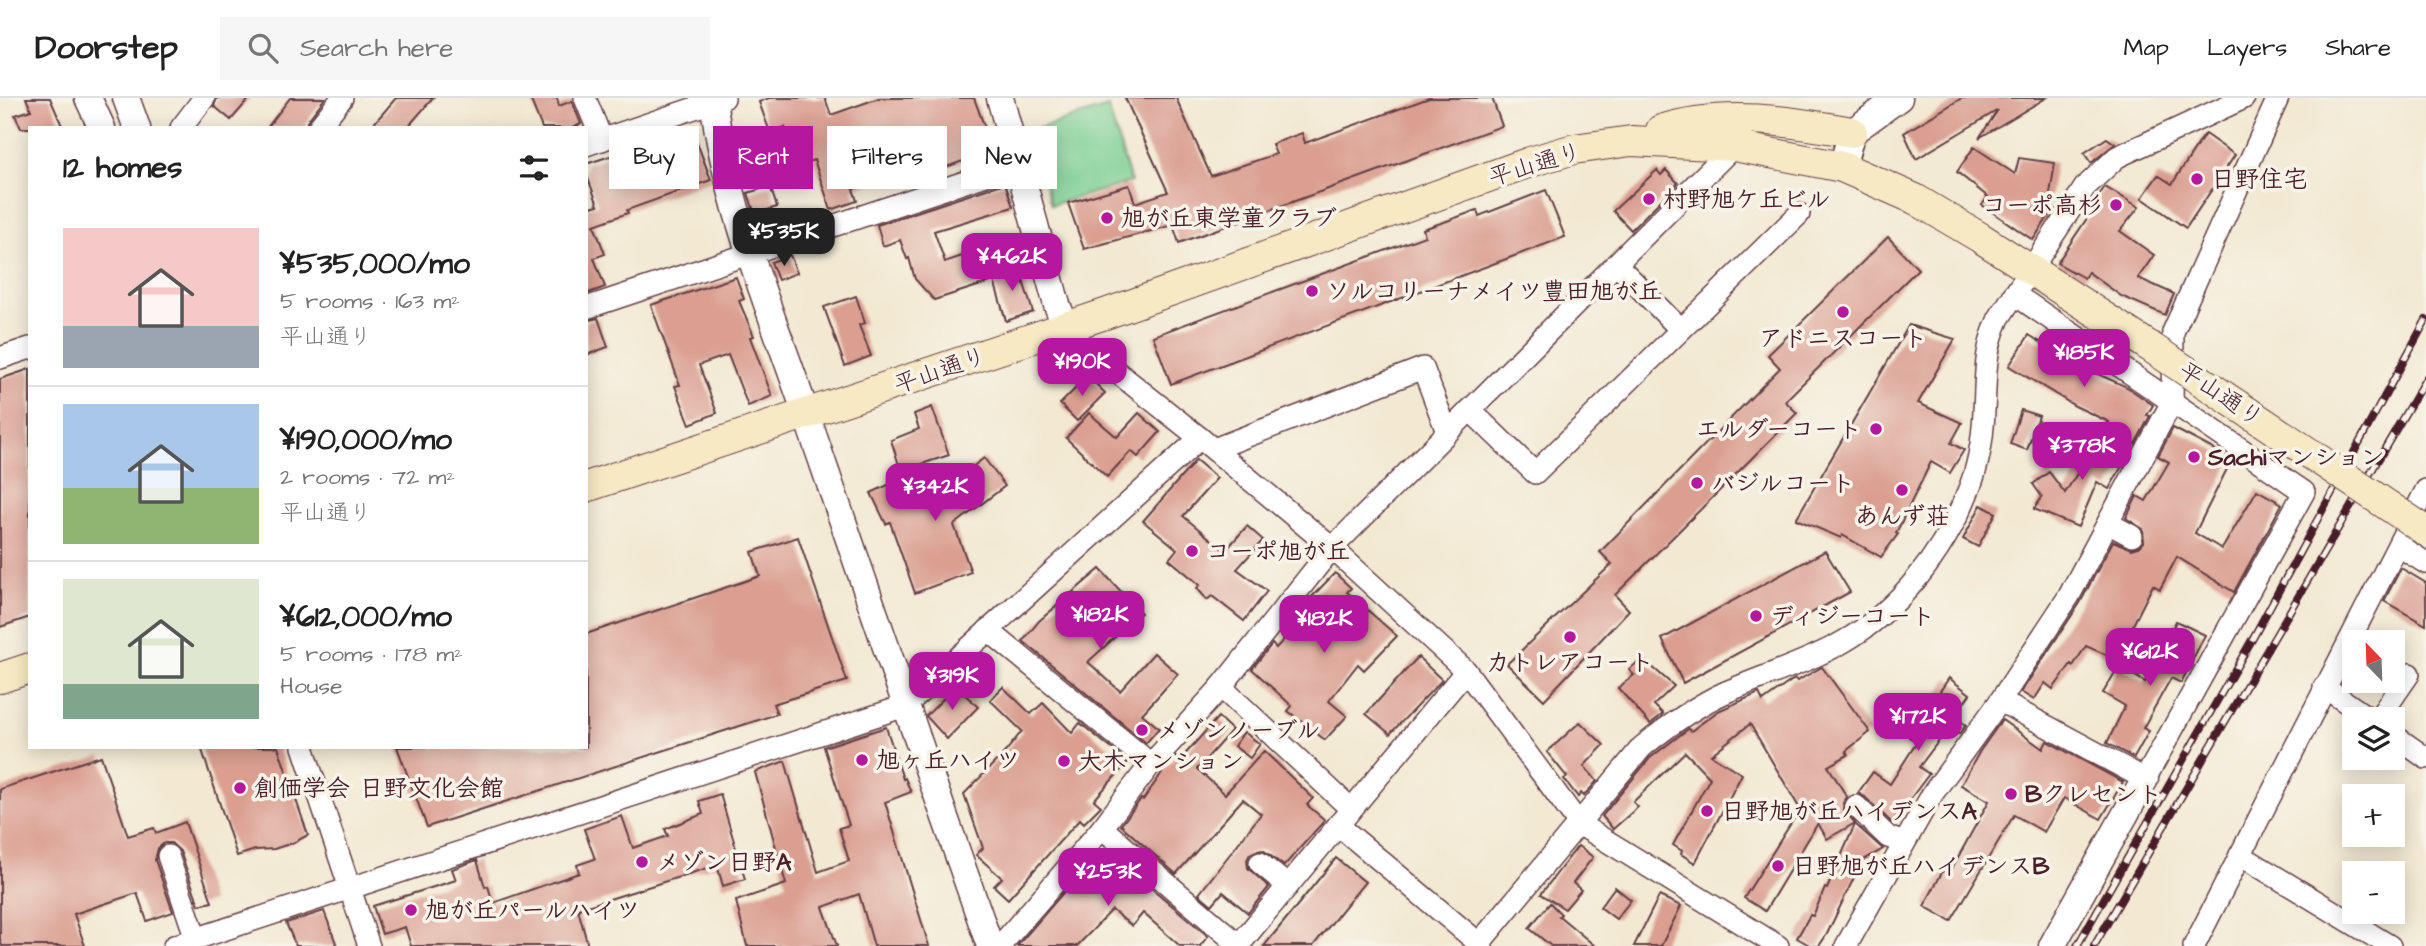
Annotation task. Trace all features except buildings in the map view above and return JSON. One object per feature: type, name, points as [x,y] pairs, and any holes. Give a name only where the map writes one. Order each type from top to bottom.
[{"type":"main road","points":[[1631,141],[1683,123],[1747,119],[1805,124],[1852,132]]},
{"type":"main road","name":"平山通り","points":[[588,486],[1066,327],[1530,162],[1574,149],[1631,141],[1734,146],[1842,167],[1915,199],[1981,238],[2021,282],[2149,346],[2426,531]]},
{"type":"main road","points":[[0,678],[28,669]]},
{"type":"street","points":[[88,98],[101,126]]},
{"type":"street","points":[[126,98],[137,126]]},
{"type":"street","points":[[183,126],[204,98]]},
{"type":"street","points":[[322,126],[342,98]]},
{"type":"street","points":[[585,98],[594,142],[717,99],[724,168],[751,253],[905,706],[990,946]]},
{"type":"street","points":[[1000,98],[1008,126]]},
{"type":"street","points":[[1842,167],[1852,132],[1899,98]]},
{"type":"street","points":[[1221,687],[1345,817],[1480,945],[1642,747],[1667,726],[1698,706],[1813,657],[1866,627],[1919,576],[1943,541],[1969,491],[1983,430],[1989,339],[2021,282],[2085,187],[2117,158],[2244,98]]},
{"type":"street","points":[[1846,946],[1933,793],[2000,701],[2069,596],[2172,402],[2173,332],[2278,98]]},
{"type":"street","points":[[1000,946],[1102,828],[1151,764],[1221,687],[1332,548],[1734,146]]},
{"type":"street","points":[[588,307],[961,183]]},
{"type":"street","points":[[1026,189],[1057,305],[1066,327],[1084,346],[1207,443],[1332,548],[1466,671],[1579,824],[1778,946]]},
{"type":"street","points":[[1470,410],[1535,473],[1799,214]]},
{"type":"street","points":[[1617,265],[1680,329]]},
{"type":"street","points":[[2021,282],[2172,402],[2304,492],[2052,946]]},
{"type":"street","points":[[0,358],[28,349]]},
{"type":"street","points":[[174,946],[905,706],[988,630],[1207,443],[1423,368],[1447,432]]},
{"type":"street","points":[[2194,946],[2426,492]]},
{"type":"street","points":[[2108,523],[2132,536]]},
{"type":"street","points":[[2399,546],[2426,563]]},
{"type":"street","points":[[988,630],[1151,764]]},
{"type":"street","points":[[1102,828],[1239,945],[1466,671]]},
{"type":"street","points":[[2386,707],[2409,674]]},
{"type":"street","points":[[2324,687],[2353,707]]},
{"type":"street","points":[[2000,701],[2145,779]]},
{"type":"street","points":[[2405,743],[2426,758]]},
{"type":"street","points":[[304,749],[369,946]]},
{"type":"street","points":[[1856,806],[1888,837],[1904,843]]},
{"type":"street","points":[[2241,855],[2390,946]]},
{"type":"street","points":[[169,856],[196,939]]},
{"type":"street","points":[[1260,863],[1288,886]]},
{"type":"green space","points":[[1108,107],[1131,182],[1051,205],[1046,189],[1057,189],[1057,126],[1046,126]]},
{"type":"railway","points":[[2077,946],[2253,638],[2426,320]]},
{"type":"railway","points":[[2094,946],[2426,378]]},
{"type":"place","name":"日野住宅","points":[[2197,179]]},
{"type":"place","name":"村野旭ケ丘ビル","points":[[1649,199]]},
{"type":"place","name":"コーポ高杉","points":[[2116,205]]},
{"type":"place","name":"旭が丘東学童クラブ","points":[[1107,218]]},
{"type":"place","name":"ソルコリーナメイツ豊田旭が丘","points":[[1312,291]]},
{"type":"place","name":"アドニスコート","points":[[1843,312]]},
{"type":"place","name":"エルダーコート","points":[[1876,429]]},
{"type":"place","name":"Sachiマンション","points":[[2194,457]]},
{"type":"place","name":"バジルコート","points":[[1697,483]]},
{"type":"place","name":"あんず荘","points":[[1902,490]]},
{"type":"place","name":"コーポ旭が丘","points":[[1192,551]]},
{"type":"place","name":"ディジーコート","points":[[1756,616]]},
{"type":"place","name":"カトレアコート","points":[[1570,637]]},
{"type":"place","name":"メゾンノーブル","points":[[1142,730]]},
{"type":"place","name":"旭ヶ丘ハイツ","points":[[862,760]]},
{"type":"place","name":"大木マンション","points":[[1064,761]]},
{"type":"place","name":"創価学会 日野文化会館","points":[[240,788]]},
{"type":"place","name":"Bクレセント","points":[[2011,794]]},
{"type":"place","name":"日野旭が丘ハイデンスA","points":[[1707,811]]},
{"type":"place","name":"メゾン日野A","points":[[642,862]]},
{"type":"place","name":"日野旭が丘ハイデンスB","points":[[1778,866]]},
{"type":"place","name":"旭が丘パールハイツ","points":[[411,910]]}]
